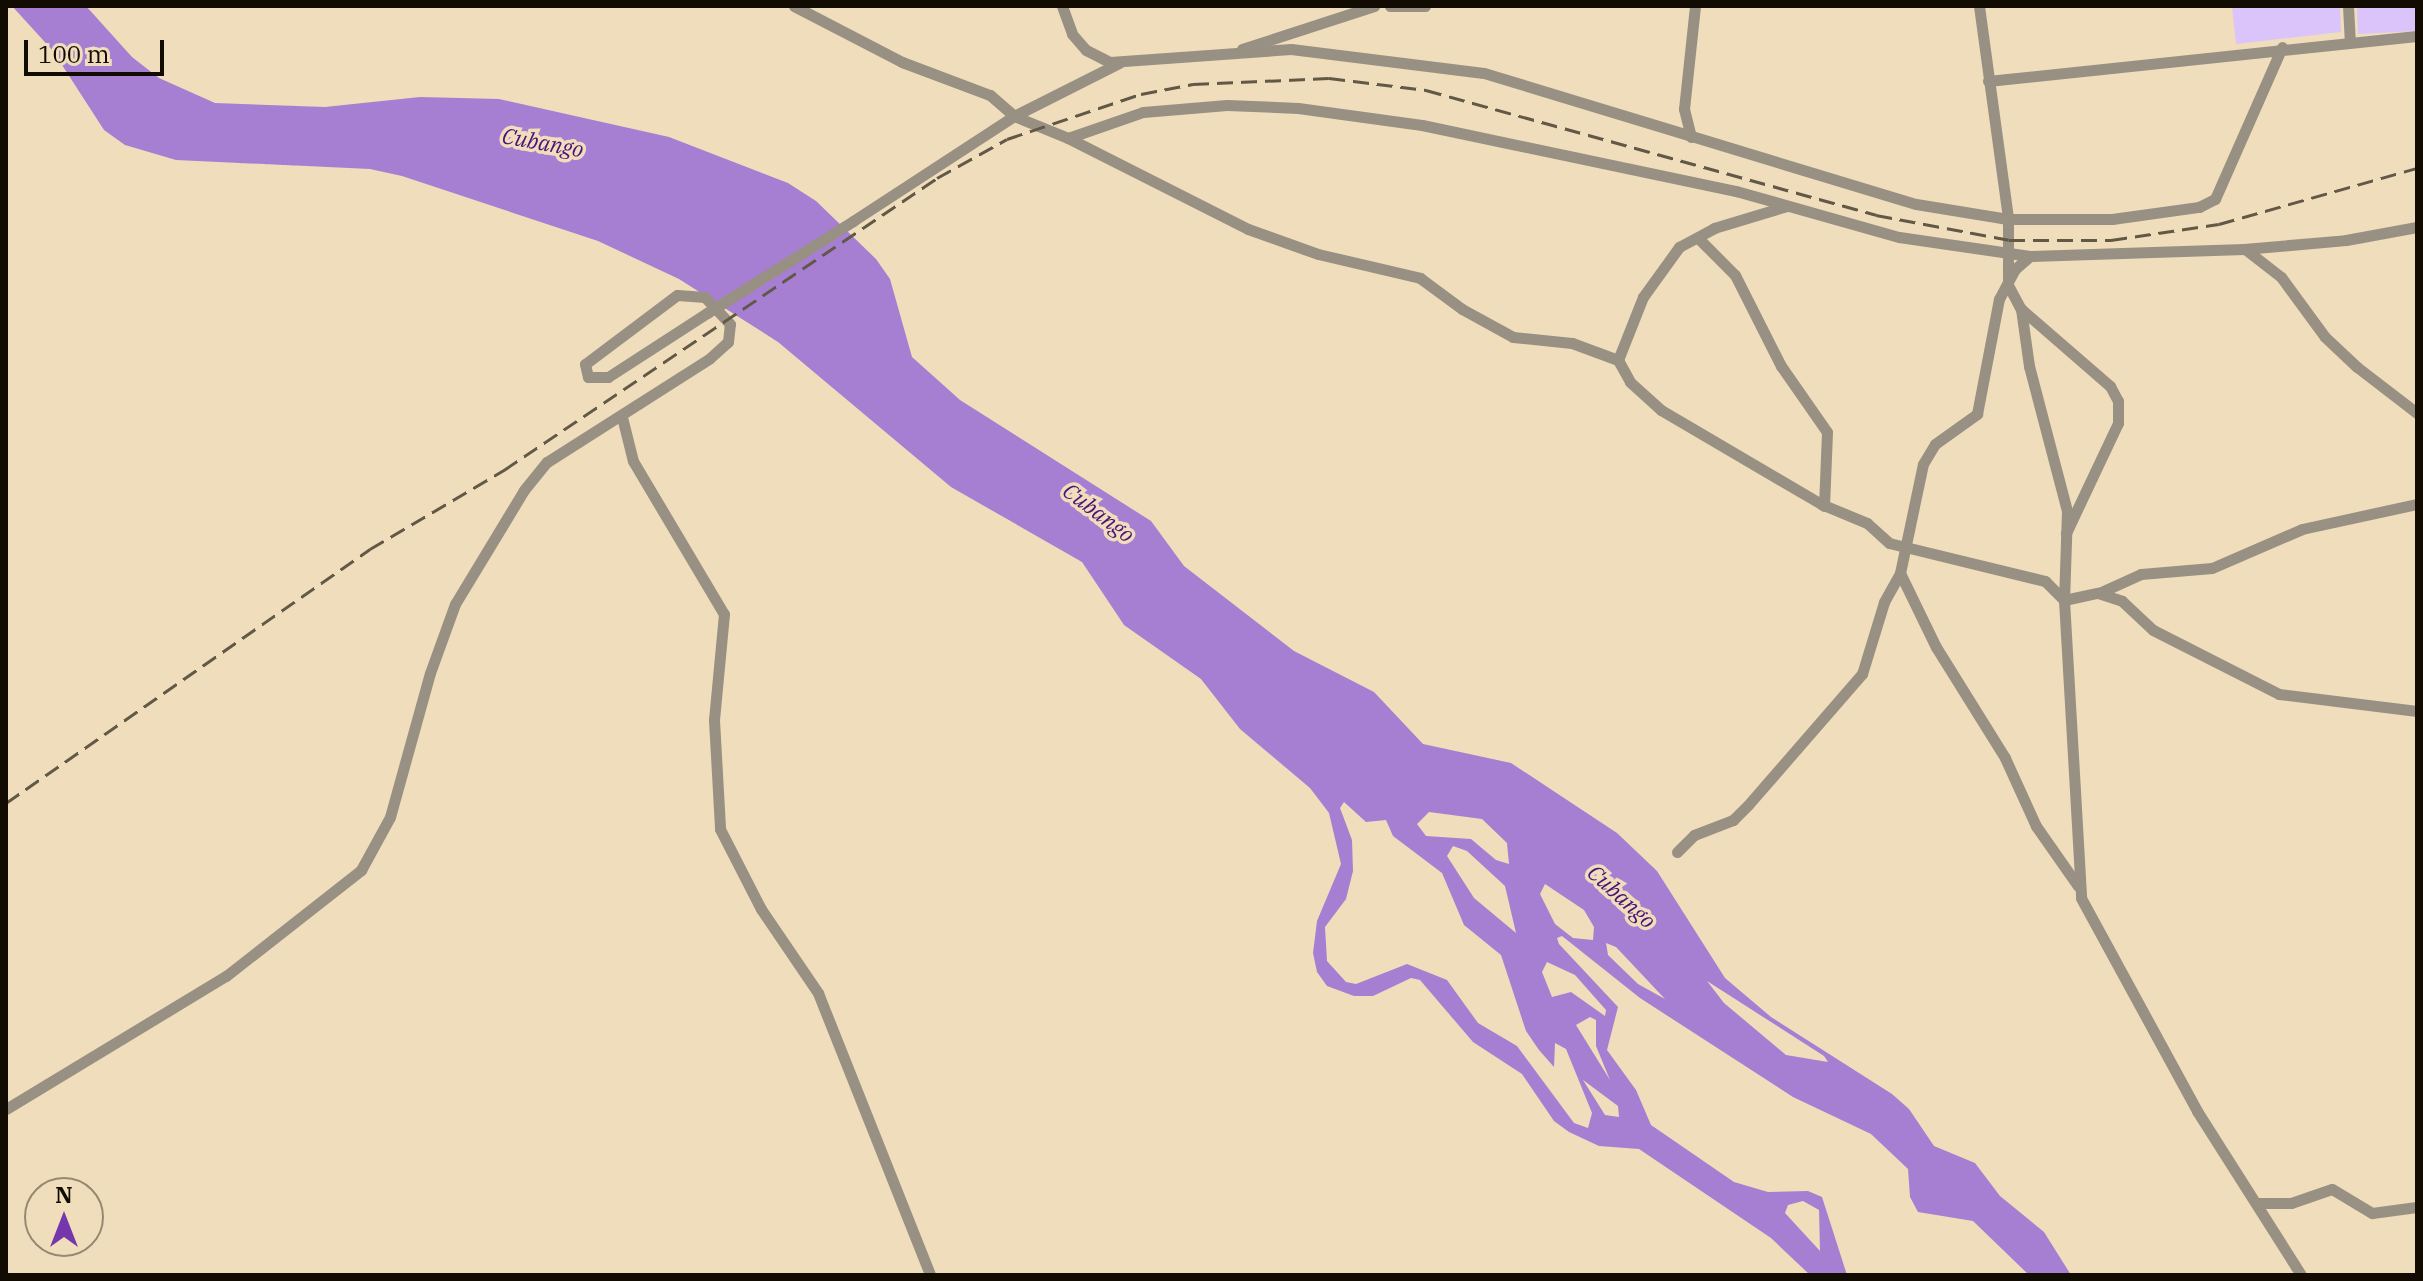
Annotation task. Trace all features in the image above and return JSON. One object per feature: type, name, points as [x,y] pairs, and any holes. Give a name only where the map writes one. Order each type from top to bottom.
[{"type":"street","points":[[794,6],[902,62],[990,95],[1014,116],[1068,138],[1248,229],[1318,254],[1420,278],[1513,337],[1572,343],[1618,360],[1630,382],[1661,410],[1824,506],[1867,523],[1904,550],[2045,581],[2064,600]]},
{"type":"street","points":[[1062,6],[1072,34],[1086,50],[1120,63]]},
{"type":"street","points":[[1237,51],[1261,39],[1374,6]]},
{"type":"street","points":[[1390,6],[1425,6]]},
{"type":"street","points":[[1691,137],[1684,109],[1695,6]]},
{"type":"street","points":[[1979,6],[2008,219],[2008,285],[2021,309],[2029,366],[2067,511],[2064,600],[2075,742],[2078,886]]},
{"type":"street","points":[[2348,6],[2350,40]]},
{"type":"street","points":[[1988,81],[2282,47],[2417,36]]},
{"type":"street","points":[[6,1109],[226,976],[361,870],[390,817],[430,673],[455,604],[524,490],[547,462],[622,417],[724,348],[730,337],[728,319],[705,297],[677,295],[585,364],[588,377],[608,377],[707,313],[853,221],[1014,116],[1120,63],[1237,51],[1291,49],[1484,73],[1916,204],[2008,219],[2112,219],[2199,207],[2215,199],[2282,47]]},
{"type":"street","points":[[1068,138],[1102,123],[1163,110],[1298,108],[1422,125],[1789,206],[1899,237],[2030,256],[2244,249],[2346,240],[2417,227]]},
{"type":"street","points":[[1618,360],[1643,297],[1679,247],[1789,206]]},
{"type":"street","points":[[1698,238],[1735,275],[1781,366],[1827,432],[1824,506]]},
{"type":"street","points":[[2244,249],[2274,270],[2325,337],[2357,367],[2417,413]]},
{"type":"street","points":[[1677,852],[1700,831],[1733,820],[1830,716],[1865,668],[1884,602],[1900,573],[1923,464],[1935,444],[1968,423],[1981,406],[1999,299],[2015,269],[2030,256]]},
{"type":"street","points":[[2021,309],[2110,386],[2118,401],[2118,423],[2066,533]]},
{"type":"street","points":[[622,417],[629,454],[724,614],[714,720],[720,829],[761,909],[818,993],[930,1275]]},
{"type":"street","points":[[2064,600],[2098,593],[2141,574],[2212,568],[2302,529],[2417,504]]},
{"type":"street","points":[[1900,573],[1936,647],[2005,758],[2036,826],[2078,886],[2097,931],[2197,1111],[2301,1275]]},
{"type":"street","points":[[2098,593],[2122,601],[2153,630],[2279,694],[2417,711]]},
{"type":"street","points":[[2257,1203],[2291,1203],[2332,1189],[2372,1213],[2417,1207]]},
{"type":"shaded area","points":[[2232,6],[2340,6],[2341,32],[2236,44]]},
{"type":"shaded area","points":[[2357,6],[2417,6],[2417,31],[2358,34]]},
{"type":"water","name":"Cubango","points":[[12,6],[86,6],[132,57],[159,78],[215,103],[325,107],[420,97],[499,99],[669,137],[788,183],[816,201],[876,259],[890,279],[912,357],[960,400],[1151,521],[1184,566],[1294,651],[1374,692],[1423,744],[1511,763],[1617,833],[1657,871],[1725,978],[1771,1017],[1892,1094],[1909,1109],[1934,1146],[1975,1163],[2000,1196],[2044,1232],[2071,1275],[2029,1275],[1973,1221],[1918,1212],[1910,1197],[1908,1169],[1871,1134],[1793,1097],[1640,998],[1562,936],[1557,938],[1559,944],[1618,1007],[1607,1050],[1636,1090],[1651,1125],[1734,1182],[1768,1192],[1808,1191],[1822,1197],[1847,1275],[1810,1275],[1771,1238],[1639,1149],[1599,1146],[1569,1132],[1554,1121],[1522,1074],[1473,1042],[1420,980],[1411,978],[1373,996],[1354,996],[1327,986],[1317,972],[1313,953],[1317,921],[1341,864],[1329,813],[1310,788],[1240,729],[1201,679],[1124,625],[1082,562],[951,487],[778,342],[679,279],[598,241],[402,176],[370,169],[176,160],[125,145],[104,130],[53,51]],"holes":[[[1344,802],[1366,822],[1386,820],[1393,836],[1442,873],[1464,925],[1501,955],[1526,1031],[1539,1050],[1554,1067],[1555,1043],[1566,1049],[1592,1113],[1588,1128],[1574,1123],[1517,1046],[1478,1023],[1447,980],[1407,964],[1356,984],[1346,982],[1327,961],[1325,927],[1346,899],[1353,871],[1352,840],[1340,808]],[[1429,812],[1482,819],[1507,843],[1509,864],[1496,860],[1471,839],[1426,836],[1417,824]],[[1453,846],[1467,851],[1505,886],[1516,933],[1474,898],[1447,856]],[[1545,884],[1584,910],[1594,927],[1593,940],[1573,938],[1555,924],[1540,894]],[[1606,943],[1616,947],[1665,999],[1638,984],[1608,955]],[[1547,962],[1575,975],[1606,1010],[1605,1016],[1571,992],[1552,997],[1542,972]],[[1707,981],[1824,1056],[1828,1062],[1786,1055],[1724,1003]],[[1590,1017],[1596,1020],[1596,1046],[1610,1080],[1576,1025]],[[1583,1080],[1618,1106],[1619,1117],[1605,1115]],[[1803,1201],[1819,1210],[1820,1251],[1785,1213],[1788,1205]]]},
{"type":"railway","points":[[6,803],[370,549],[504,470],[937,178],[1007,139],[1141,94],[1193,84],[1329,78],[1426,90],[1876,215],[2009,240],[2111,240],[2219,224],[2417,168]]}]
